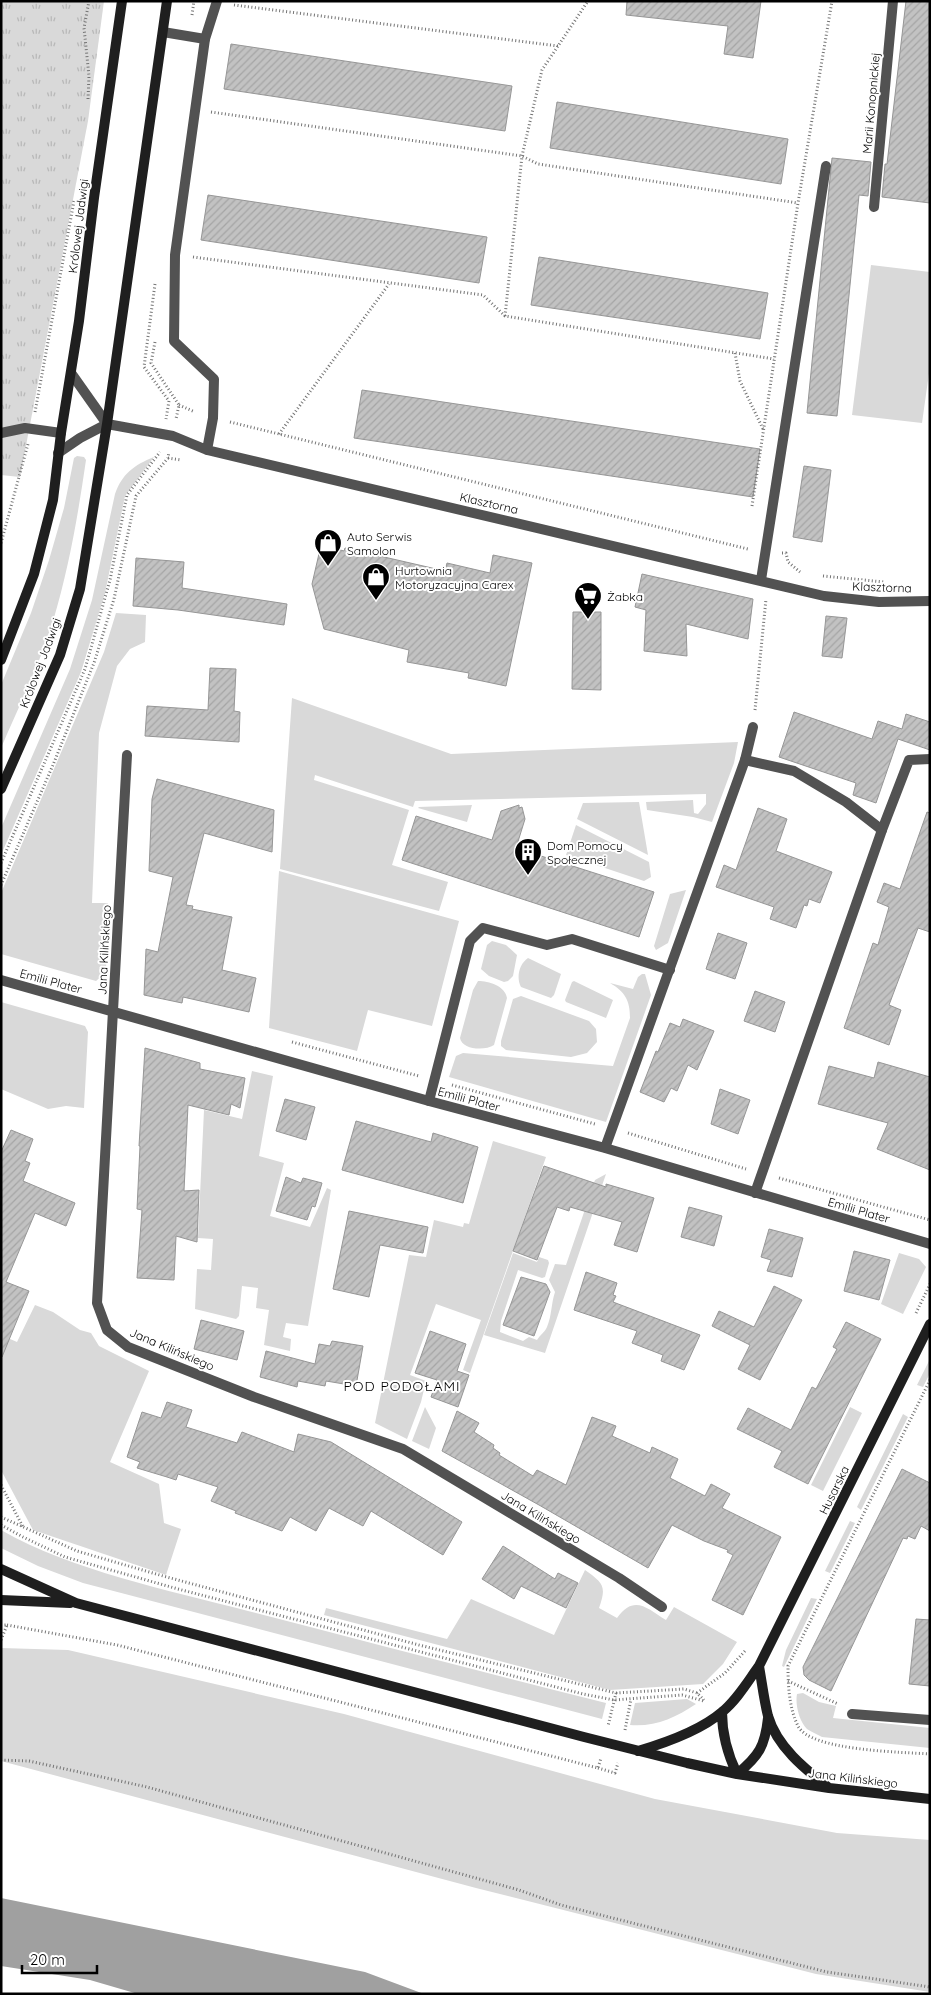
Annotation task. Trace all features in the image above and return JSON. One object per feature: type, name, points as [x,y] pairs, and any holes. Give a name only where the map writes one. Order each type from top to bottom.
[{"type":"main road","name":"Królowej Jadwigi","points":[[1,660],[34,574],[53,500],[122,1]]},
{"type":"main road","name":"Królowej Jadwigi","points":[[1,789],[60,655],[80,589],[108,424],[167,1]]},
{"type":"main road","name":"Husarska","points":[[637,1751],[668,1742],[693,1730],[722,1712],[759,1666],[930,1324]]},
{"type":"main road","name":"Jana Kilińskiego","points":[[1,1569],[76,1603],[637,1751],[737,1774],[829,1788],[930,1798]]},
{"type":"main road","name":"Jana Kilińskiego","points":[[1,1600],[76,1603]]},
{"type":"main road","points":[[759,1666],[768,1717],[777,1736],[803,1767],[829,1788]]},
{"type":"main road","points":[[722,1712],[722,1732],[725,1746],[737,1774],[751,1763],[761,1751],[766,1736],[768,1717]]},
{"type":"street","name":"Marii Konopnickiej","points":[[874,207],[893,1]]},
{"type":"street","points":[[207,450],[213,418],[214,379],[174,341],[175,254],[206,39],[217,2]]},
{"type":"street","points":[[163,32],[206,39]]},
{"type":"street","points":[[761,580],[826,166]]},
{"type":"street","points":[[58,453],[80,438],[108,424],[72,373]]},
{"type":"street","name":"Klasztorna","points":[[108,424],[169,435],[207,450],[824,596],[879,602],[930,601]]},
{"type":"street","points":[[1,434],[24,428],[61,433]]},
{"type":"street","points":[[605,1148],[745,760],[753,728]]},
{"type":"street","name":"Jana Kilińskiego","points":[[126,755],[98,1303],[108,1330],[128,1347],[254,1397],[403,1449],[619,1578],[662,1607]]},
{"type":"street","points":[[755,1193],[882,830],[909,760],[930,759]]},
{"type":"street","points":[[745,760],[794,771],[846,802],[882,830]]},
{"type":"street","points":[[429,1101],[470,941],[484,928],[547,945],[572,939],[670,970]]},
{"type":"street","name":"Emilii Plater","points":[[1,980],[429,1101],[605,1148],[930,1244]]},
{"type":"street","points":[[852,1714],[930,1720]]},
{"type":"path","points":[[88,103],[89,76],[84,28],[89,1]]},
{"type":"path","points":[[505,316],[522,156],[542,70],[588,1]]},
{"type":"path","points":[[752,509],[798,203],[832,1]]},
{"type":"path","points":[[217,2],[558,46]]},
{"type":"path","points":[[196,109],[522,156],[538,164],[798,203]]},
{"type":"path","points":[[1,543],[32,428],[74,198]]},
{"type":"path","points":[[175,254],[483,296],[505,316],[774,359]]},
{"type":"path","points":[[278,434],[390,283]]},
{"type":"path","points":[[156,336],[151,363],[179,406],[213,418],[707,540]]},
{"type":"path","points":[[734,353],[740,381],[764,431]]},
{"type":"path","points":[[1,862],[85,669],[110,580],[127,495],[160,453],[169,435],[179,406]]},
{"type":"path","points":[[1,885],[53,765],[94,663],[114,599],[136,496],[168,458],[169,435]]},
{"type":"path","points":[[820,575],[892,582]]},
{"type":"path","points":[[753,728],[766,596]]},
{"type":"path","points":[[284,1039],[612,1129],[930,1220]]},
{"type":"path","points":[[930,1380],[788,1666],[788,1682],[793,1711],[798,1727],[804,1734],[814,1740],[846,1747],[930,1754]]},
{"type":"path","points":[[1,1485],[23,1527]]},
{"type":"path","points":[[1,1517],[77,1551],[163,1576],[419,1644],[616,1693],[684,1689],[697,1693],[704,1701],[682,1695],[614,1700],[447,1660],[65,1557],[1,1525]]},
{"type":"path","points":[[1,1625],[117,1645],[598,1768],[616,1693]]},
{"type":"path","points":[[1,1640],[7,1625]]},
{"type":"path","points":[[788,1682],[835,1702],[852,1714]]},
{"type":"path","points":[[1,1760],[29,1762],[146,1787],[519,1890],[561,1905],[827,1972],[930,1987]]},
{"type":"green space","points":[[1,1],[104,1],[88,121],[20,477],[1,475]]},
{"type":"green space","points":[[871,265],[930,272],[930,366],[922,423],[852,415]]},
{"type":"green space","points":[[77,456],[84,457],[86,460],[80,501],[59,601],[42,653],[1,748],[1,685],[31,613],[49,560],[64,508],[74,458]]},
{"type":"green space","points":[[154,457],[125,496],[105,593],[81,672],[1,855],[1,828],[70,669],[92,600],[115,494],[121,481],[130,471],[140,463]]},
{"type":"green space","points":[[116,613],[146,615],[145,642],[130,649],[117,666],[99,733],[92,903],[108,903],[106,972],[96,981],[1,954],[1,893],[104,652]]},
{"type":"green space","points":[[292,698],[451,754],[738,742],[734,763],[712,822],[647,810],[646,802],[693,800],[694,813],[698,814],[706,804],[706,794],[415,801],[413,807],[315,775],[314,780],[409,810],[392,865],[448,882],[439,911],[280,869]]},
{"type":"green space","points":[[639,802],[648,855],[577,819],[583,803]]},
{"type":"green space","points":[[472,805],[467,822],[418,808],[419,807]]},
{"type":"green space","points":[[576,825],[649,862],[651,877],[644,881],[566,855]]},
{"type":"green space","points":[[279,871],[459,921],[432,1026],[368,1010],[357,1051],[269,1028]]},
{"type":"green space","points":[[686,890],[668,943],[656,950],[654,946],[670,894]]},
{"type":"green space","points":[[492,941],[506,945],[517,955],[513,976],[508,981],[504,982],[489,976],[481,969],[487,945]]},
{"type":"green space","points":[[528,958],[561,974],[554,995],[551,998],[521,987],[519,971],[522,964]]},
{"type":"green space","points":[[645,974],[651,995],[606,1122],[449,1077],[456,1056],[463,1053],[613,1066],[630,1018],[626,997],[610,983],[633,989],[638,977]]},
{"type":"green space","points":[[478,981],[500,987],[507,998],[494,1045],[480,1049],[465,1045],[460,1038],[473,990]]},
{"type":"green space","points":[[574,981],[613,1000],[606,1018],[566,1002],[565,1000]]},
{"type":"green space","points":[[521,996],[589,1021],[596,1029],[597,1042],[587,1053],[571,1057],[506,1050],[501,1046],[501,1041],[513,999]]},
{"type":"green space","points":[[1,1002],[85,1026],[88,1032],[84,1108],[66,1106],[48,1109],[1,1089]]},
{"type":"green space","points":[[252,1071],[273,1076],[259,1156],[284,1163],[270,1216],[310,1227],[327,1188],[331,1190],[308,1326],[286,1323],[283,1337],[291,1339],[290,1351],[264,1345],[269,1310],[256,1308],[258,1288],[242,1286],[239,1316],[236,1319],[195,1309],[197,1269],[211,1270],[213,1239],[198,1238],[204,1110],[242,1119]]},
{"type":"green space","points":[[493,1141],[546,1157],[470,1373],[463,1370],[481,1320],[436,1304],[410,1375],[426,1381],[421,1402],[407,1439],[375,1423],[409,1255],[426,1257],[434,1220],[463,1227],[464,1223],[469,1224]]},
{"type":"green space","points":[[606,1174],[545,1353],[484,1335],[513,1253],[537,1262],[539,1257],[548,1260],[549,1263],[545,1277],[542,1278],[518,1270],[501,1321],[500,1332],[523,1341],[529,1337],[537,1340],[545,1330],[550,1318],[555,1292],[549,1280],[555,1264],[566,1265],[595,1180]]},
{"type":"green space","points":[[899,1253],[919,1259],[926,1267],[903,1314],[881,1304]]},
{"type":"green space","points":[[35,1305],[53,1312],[80,1330],[91,1333],[99,1346],[149,1371],[110,1462],[159,1484],[164,1523],[181,1529],[166,1575],[33,1530],[1,1470],[1,1335],[17,1342]]},
{"type":"green space","points":[[930,1359],[930,1373],[923,1387],[917,1385]]},
{"type":"green space","points":[[425,1407],[436,1428],[429,1449],[412,1441]]},
{"type":"green space","points":[[850,1407],[862,1413],[823,1491],[811,1485]]},
{"type":"green space","points":[[903,1414],[908,1417],[861,1510],[857,1507]]},
{"type":"green space","points":[[850,1521],[855,1523],[830,1573],[825,1571]]},
{"type":"green space","points":[[1,1530],[59,1557],[122,1578],[606,1703],[602,1719],[83,1583],[38,1566],[1,1548]]},
{"type":"green space","points":[[585,1570],[596,1578],[602,1586],[603,1595],[599,1608],[617,1618],[623,1611],[635,1605],[647,1608],[666,1620],[674,1607],[737,1642],[723,1664],[703,1684],[610,1690],[324,1615],[326,1608],[447,1639],[471,1599],[554,1635]]},
{"type":"green space","points":[[811,1598],[817,1599],[784,1667],[782,1666],[786,1650]]},
{"type":"green space","points":[[1,1648],[68,1650],[344,1714],[655,1799],[837,1833],[930,1840],[930,1992],[816,1974],[476,1888],[1,1761]]},
{"type":"green space","points":[[803,1693],[819,1702],[836,1706],[833,1718],[930,1728],[930,1748],[822,1737],[807,1729],[800,1717],[797,1694]]},
{"type":"green space","points":[[687,1699],[696,1704],[656,1723],[630,1725],[635,1703]]},
{"type":"shaded area","points":[[1,1898],[365,1972],[424,1994],[138,1994],[90,1980],[1,1966]]},
{"type":"building","points":[[627,1],[761,1],[753,58],[724,54],[728,26],[626,15]]},
{"type":"building","points":[[906,1],[930,1],[930,203],[882,197]]},
{"type":"building","points":[[231,44],[512,86],[505,131],[224,89]]},
{"type":"building","points":[[557,102],[788,139],[781,184],[550,148]]},
{"type":"building","points":[[832,158],[871,162],[868,196],[859,195],[837,416],[807,413]]},
{"type":"building","points":[[208,195],[487,237],[479,283],[201,240]]},
{"type":"building","points":[[539,257],[768,293],[760,339],[531,305]]},
{"type":"building","points":[[362,390],[760,449],[753,497],[354,438]]},
{"type":"building","points":[[804,466],[831,470],[822,542],[793,537]]},
{"type":"building","points":[[321,545],[344,551],[345,548],[445,571],[447,563],[490,573],[493,555],[532,563],[506,686],[468,678],[469,673],[407,662],[409,650],[324,629],[312,584]]},
{"type":"building","points":[[136,558],[184,562],[182,588],[287,604],[284,625],[178,610],[133,606]]},
{"type":"building","points":[[642,574],[753,599],[748,639],[686,624],[687,656],[644,651],[646,610],[635,607]]},
{"type":"building","points":[[573,612],[601,612],[601,690],[572,689]]},
{"type":"building","points":[[826,616],[847,618],[842,658],[822,656]]},
{"type":"building","points":[[210,668],[236,669],[234,711],[240,712],[239,742],[145,736],[147,706],[208,710]]},
{"type":"building","points":[[794,712],[872,739],[878,721],[902,729],[906,714],[930,722],[930,750],[898,739],[876,803],[853,795],[856,783],[779,757]]},
{"type":"building","points":[[157,779],[274,810],[272,852],[204,833],[186,905],[193,906],[192,909],[232,917],[222,970],[256,978],[249,1012],[183,997],[182,1003],[144,995],[146,949],[158,952],[173,877],[149,871],[152,799]]},
{"type":"building","name":"Dom Pomocy Społecznej","points":[[519,805],[519,808],[522,807],[525,819],[516,848],[654,892],[639,937],[402,860],[416,816],[492,840],[501,811]]},
{"type":"building","points":[[758,808],[787,819],[776,851],[832,872],[820,903],[809,899],[807,906],[804,905],[796,928],[770,919],[774,907],[716,887],[724,865],[736,870]]},
{"type":"building","points":[[927,812],[930,813],[930,932],[918,928],[889,1005],[901,1010],[889,1045],[844,1028],[873,943],[878,945],[889,907],[877,902],[884,883],[900,889]]},
{"type":"building","points":[[718,933],[747,943],[735,979],[706,969]]},
{"type":"building","points":[[755,991],[785,1002],[775,1032],[744,1021]]},
{"type":"building","points":[[683,1019],[714,1031],[697,1070],[688,1065],[677,1091],[671,1088],[664,1102],[640,1092],[656,1051],[658,1052],[670,1023],[680,1027]]},
{"type":"building","points":[[145,1048],[200,1063],[200,1069],[245,1078],[240,1108],[231,1104],[229,1115],[188,1105],[184,1191],[199,1190],[197,1242],[176,1236],[174,1280],[137,1278],[142,1210],[137,1209]]},
{"type":"building","points":[[878,1062],[930,1077],[930,1170],[877,1149],[888,1123],[818,1104],[829,1066],[874,1078]]},
{"type":"building","points":[[720,1089],[750,1100],[738,1134],[711,1124]]},
{"type":"building","points":[[285,1099],[315,1107],[306,1140],[276,1131]]},
{"type":"building","points":[[356,1121],[431,1142],[433,1133],[478,1147],[463,1203],[342,1170]]},
{"type":"building","points":[[11,1130],[33,1139],[25,1161],[30,1163],[23,1181],[75,1203],[66,1226],[35,1213],[6,1282],[29,1291],[2,1357],[1,1152]]},
{"type":"building","points":[[544,1166],[606,1187],[606,1184],[654,1198],[637,1252],[614,1245],[622,1222],[570,1207],[569,1211],[557,1207],[537,1260],[513,1251]]},
{"type":"building","points":[[286,1177],[301,1183],[303,1178],[322,1183],[315,1207],[312,1206],[307,1220],[276,1211]]},
{"type":"building","points":[[689,1207],[722,1216],[714,1246],[681,1237]]},
{"type":"building","points":[[349,1211],[428,1227],[423,1253],[380,1245],[369,1297],[333,1289]]},
{"type":"building","points":[[769,1229],[803,1238],[792,1277],[767,1271],[771,1260],[761,1257]]},
{"type":"building","points":[[854,1251],[890,1260],[879,1300],[844,1291]]},
{"type":"building","points":[[586,1272],[617,1283],[613,1295],[616,1296],[613,1302],[700,1335],[684,1370],[661,1361],[663,1355],[632,1343],[637,1331],[574,1310]]},
{"type":"building","points":[[521,1277],[546,1284],[550,1292],[534,1336],[503,1325]]},
{"type":"building","points":[[774,1286],[802,1300],[760,1380],[738,1369],[750,1345],[712,1326],[719,1311],[754,1327]]},
{"type":"building","points":[[201,1320],[244,1331],[237,1360],[194,1349]]},
{"type":"building","points":[[846,1322],[881,1339],[808,1484],[774,1467],[782,1451],[737,1429],[748,1408],[791,1430],[812,1387],[816,1389],[837,1349],[833,1347]]},
{"type":"building","points":[[430,1331],[466,1344],[457,1371],[469,1375],[458,1407],[431,1397],[437,1380],[415,1373]]},
{"type":"building","points":[[332,1341],[363,1346],[356,1386],[326,1381],[325,1386],[298,1381],[297,1387],[260,1377],[266,1351],[315,1364],[319,1344],[330,1346]]},
{"type":"building","points":[[167,1402],[192,1410],[186,1427],[237,1443],[242,1432],[294,1452],[298,1434],[331,1442],[462,1522],[443,1555],[371,1511],[363,1526],[329,1508],[316,1531],[290,1517],[282,1531],[235,1513],[236,1511],[211,1501],[218,1487],[178,1474],[176,1480],[137,1468],[140,1462],[127,1457],[142,1412],[161,1418]]},
{"type":"building","points":[[457,1411],[479,1423],[474,1432],[494,1445],[493,1448],[500,1453],[499,1455],[533,1476],[537,1470],[566,1485],[592,1417],[616,1426],[612,1436],[650,1453],[652,1447],[678,1459],[670,1478],[705,1496],[711,1484],[730,1494],[722,1508],[781,1537],[743,1615],[712,1600],[733,1555],[727,1552],[728,1550],[704,1541],[672,1525],[648,1568],[442,1451]]},
{"type":"building","points":[[902,1469],[930,1483],[930,1531],[921,1526],[915,1539],[908,1536],[907,1539],[903,1538],[831,1691],[809,1680],[804,1675],[803,1667]]},
{"type":"building","points":[[503,1546],[555,1579],[558,1573],[578,1583],[566,1608],[521,1586],[514,1599],[482,1579]]},
{"type":"building","points":[[916,1619],[930,1620],[930,1686],[909,1684]]},
{"type":"place","name":"Auto Serwis Samolon","points":[[328,567]]},
{"type":"place","name":"Hurtownia Motoryzacyjna Carex","points":[[376,601]]},
{"type":"place","name":"Żabka","points":[[588,620]]},
{"type":"place","name":"Dom Pomocy Społecznej","points":[[528,876]]},
{"type":"district","name":"POD PODOŁAMI","points":[[402,1386]]}]
